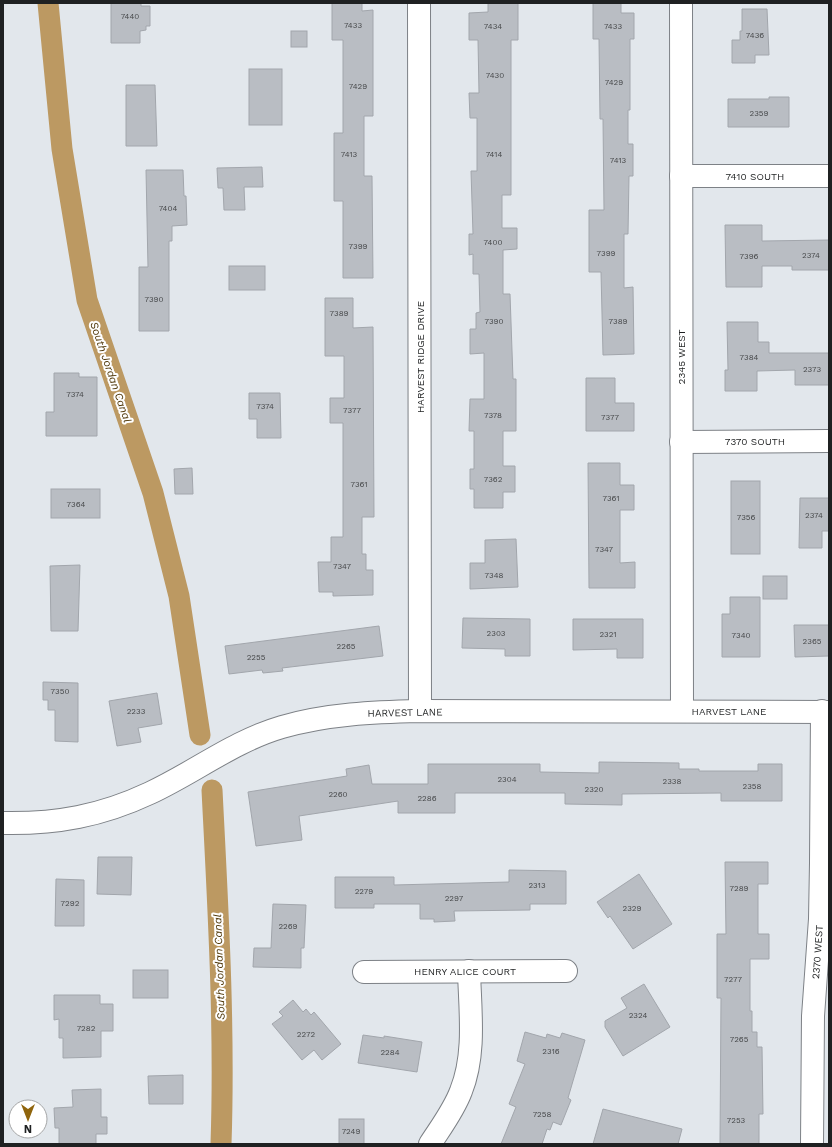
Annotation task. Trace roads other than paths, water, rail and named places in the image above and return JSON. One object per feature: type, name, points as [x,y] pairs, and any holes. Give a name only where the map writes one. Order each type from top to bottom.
[{"type":"street","name":"HARVEST RIDGE DRIVE","points":[[419,3],[420,711]]},
{"type":"street","name":"2345 WEST","points":[[681,3],[682,711]]},
{"type":"street","name":"7410 SOUTH","points":[[681,176],[829,176]]},
{"type":"street","name":"7370 SOUTH","points":[[681,442],[829,441]]},
{"type":"street","name":"HARVEST LANE","points":[[3,824],[34,824],[74,819],[112,810],[151,793],[229,748],[282,727],[326,718],[372,712],[420,711],[825,712]]},
{"type":"street","name":"2370 WEST","points":[[812,1144],[813,1016],[821,877],[825,712]]},
{"type":"street","points":[[430,1144],[451,1112],[462,1090],[468,1068],[470,1040],[469,971]]},
{"type":"street","name":"HENRY ALICE COURT","points":[[364,972],[566,971]]},
{"type":"waterway","name":"South Jordan Canal","points":[[48,3],[62,149],[87,300],[153,493],[179,596],[200,735]]},
{"type":"waterway","name":"South Jordan Canal","points":[[212,790],[219,923],[222,1056],[221,1144]]}]
